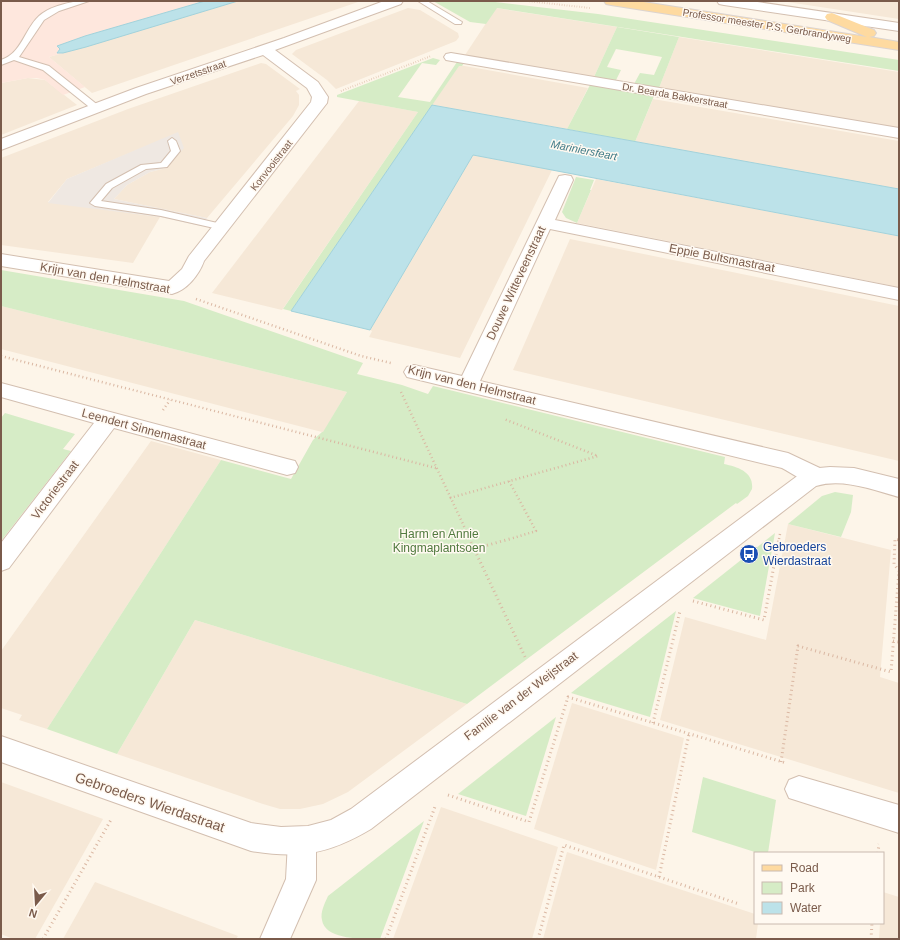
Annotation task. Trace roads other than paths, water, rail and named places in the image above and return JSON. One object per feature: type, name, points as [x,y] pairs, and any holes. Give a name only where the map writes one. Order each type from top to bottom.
[{"type":"main road","name":"Professor meester P.S. Gerbrandyweg","points":[[611,1],[897,36]]},
{"type":"main road","name":"Professor meester P.S. Gerbrandyweg","points":[[663,1],[897,36]]},
{"type":"main road","points":[[832,17],[869,33]]},
{"type":"street","name":"Verzetsstraat","points":[[1,145],[141,91],[264,49],[396,1]]},
{"type":"street","name":"Professor meester P.S. Gerbrandyweg","points":[[724,1],[832,17],[897,36]]},
{"type":"street","name":"Konvooistraat","points":[[172,288],[188,275],[195,260],[223,227],[319,103],[320,96],[312,85],[264,49]]},
{"type":"street","name":"Dr. Bearda Bakkerstraat","points":[[451,57],[899,133]]},
{"type":"street","name":"Douwe Witteveenstraat","points":[[468,385],[565,180]]},
{"type":"street","name":"Eppie Bultsmastraat","points":[[545,222],[899,294]]},
{"type":"street","name":"Krijn van den Helmstraat","points":[[1,260],[172,288]]},
{"type":"street","name":"Krijn van den Helmstraat","points":[[414,372],[788,461],[816,476],[843,476],[899,488]]},
{"type":"street","name":"Leendert Sinnemastraat","points":[[1,390],[287,467]]},
{"type":"street","name":"Victoriestraat","points":[[1,561],[110,419]]},
{"type":"street","name":"Familie van der Weijstraat","points":[[302,842],[337,832],[361,819],[770,508],[808,480],[816,476]]},
{"type":"street","name":"Gebroeders Wierdastraat","points":[[1,749],[251,837],[276,842],[302,842]]},
{"type":"street","points":[[799,788],[899,819]]},
{"type":"street","points":[[275,939],[301,880],[302,842]]},
{"type":"lane","points":[[1,63],[14,58],[21,51],[43,16],[53,11],[85,1]]},
{"type":"lane","points":[[422,1],[458,22]]},
{"type":"lane","points":[[14,58],[32,62],[46,68],[96,108]]},
{"type":"lane","points":[[172,141],[176,151],[164,165],[144,167],[109,186],[95,203],[161,213],[223,227]]},
{"type":"water","points":[[205,1],[238,1],[86,47],[63,53],[57,53],[60,49],[57,46],[85,36]]},
{"type":"water","name":"Mariniersfeart","points":[[432,105],[899,189],[899,236],[473,155],[370,330],[291,311]]},
{"type":"place","name":"Gebroeders Wierdastraat","points":[[749,554]]},
{"type":"park label","name":"Harm en Annie Kingmaplantsoen","points":[[439,541]]}]
